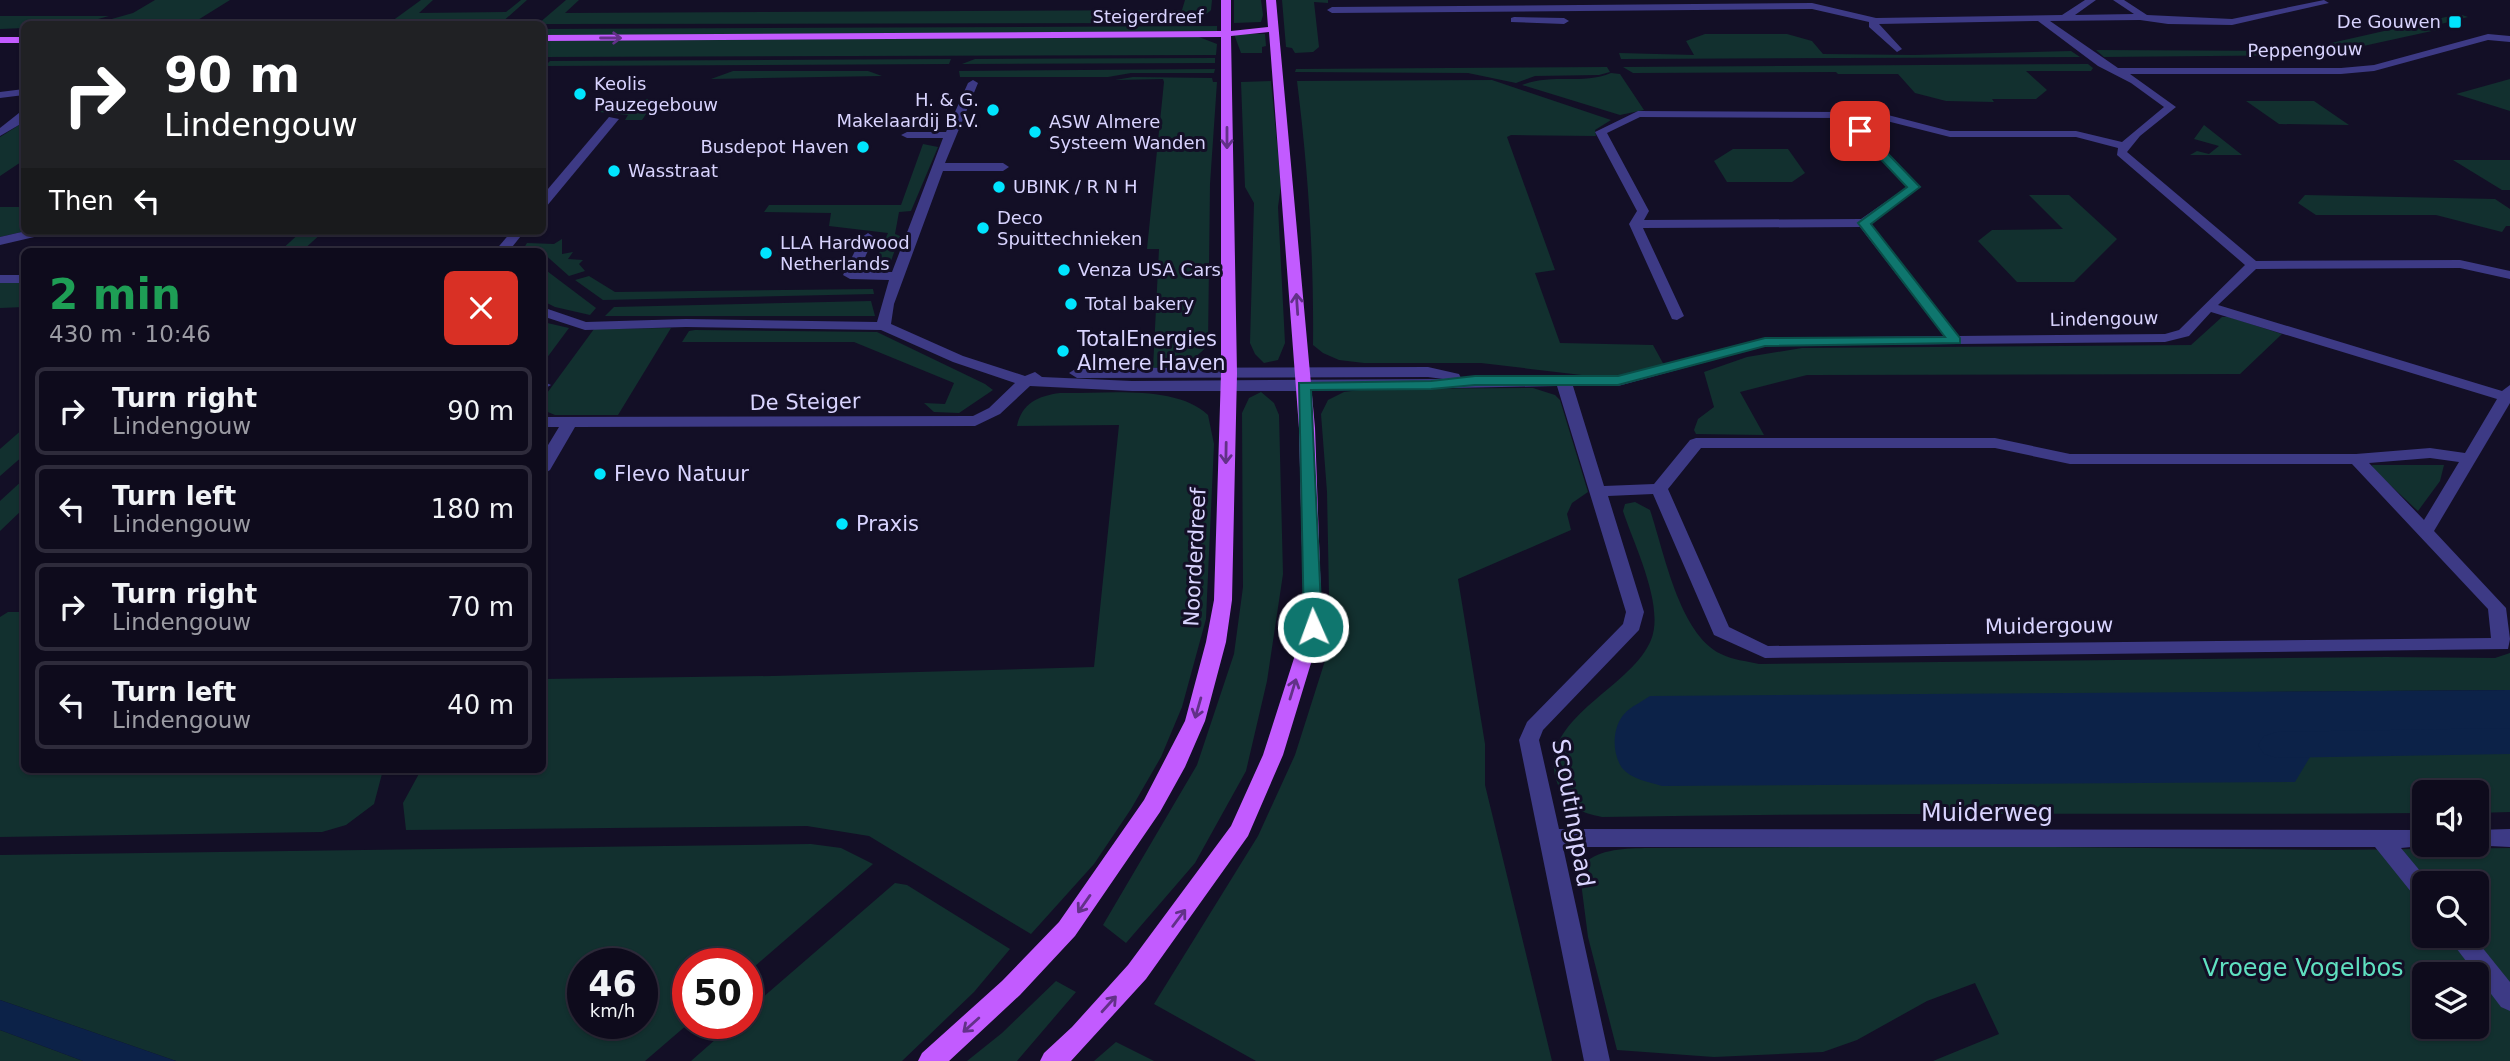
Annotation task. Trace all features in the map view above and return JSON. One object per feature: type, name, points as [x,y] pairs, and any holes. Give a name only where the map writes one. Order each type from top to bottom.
[{"type":"main road","name":"Noorderdreef","points":[[931,1061],[1011,989],[1067,929],[1152,806],[1195,721],[1216,642],[1223,600],[1229,379],[1226,0]]},
{"type":"main road","points":[[1053,1061],[1081,1035],[1138,972],[1240,830],[1273,755],[1313,627],[1303,379],[1271,0]]},
{"type":"main road","name":"Steigerdreef","points":[[548,27],[1226,30]]},
{"type":"main road","name":"Steigerdreef","points":[[546,38],[1274,29]]},
{"type":"main road","points":[[0,30],[21,30]]},
{"type":"main road","points":[[0,40],[21,40]]},
{"type":"street","points":[[2061,20],[2091,0]]},
{"type":"street","points":[[2118,0],[2141,15],[2140,17]]},
{"type":"street","points":[[1332,10],[1369,13],[1450,4],[1486,8],[1809,3],[1876,21],[2140,17],[2168,21],[2232,22],[2324,3]]},
{"type":"street","points":[[1486,8],[1493,20],[1564,21]]},
{"type":"street","points":[[2042,20],[2098,61],[2135,81],[2171,107],[2124,146],[2121,153],[2253,265],[2460,264],[2510,275]]},
{"type":"street","points":[[1876,21],[1872,24],[1896,49]]},
{"type":"street","name":"Peppengouw","points":[[2115,71],[2352,70],[2374,68],[2488,37],[2510,39]]},
{"type":"street","points":[[883,326],[887,304],[950,135],[973,83]]},
{"type":"street","points":[[0,95],[21,92]]},
{"type":"street","points":[[1635,224],[1643,211],[1601,132],[1638,114],[1845,115],[1853,109],[1950,134],[2076,134],[2124,146]]},
{"type":"street","points":[[1635,224],[1864,223],[1914,187],[1845,115]]},
{"type":"street","points":[[0,133],[21,118]]},
{"type":"street","points":[[546,199],[613,119]]},
{"type":"street","points":[[906,135],[950,135]]},
{"type":"street","points":[[939,167],[1003,167]]},
{"type":"street","points":[[1864,223],[1955,341]]},
{"type":"street","points":[[1635,224],[1677,316]]},
{"type":"street","points":[[0,241],[25,235]]},
{"type":"street","points":[[868,237],[850,275],[899,276]]},
{"type":"street","name":"Lindengouw","points":[[1229,379],[1303,379],[1431,385],[1475,381],[1618,381],[1765,342],[2165,338],[2184,333],[2253,265]]},
{"type":"street","points":[[0,279],[21,279]]},
{"type":"street","points":[[2208,307],[2508,393],[2426,531]]},
{"type":"street","points":[[546,312],[585,326],[687,323],[883,326],[958,359],[1025,381],[1119,386],[1229,379]]},
{"type":"street","name":"De Steiger","points":[[546,422],[975,421],[1000,410],[1025,381]]},
{"type":"street","points":[[1564,382],[1598,491],[1659,489],[1696,443],[1995,443],[2070,459],[2356,459],[2430,453],[2469,458]]},
{"type":"street","points":[[546,463],[569,424]]},
{"type":"street","name":"Muidergouw","points":[[1659,489],[1721,631],[1765,652],[2501,644],[2503,610],[2356,459]]},
{"type":"street","name":"Scoutingpad","points":[[1597,1061],[1529,740],[1534,727],[1632,626],[1635,612],[1598,491]]},
{"type":"street","name":"Muiderweg","points":[[1549,838],[2412,839]]},
{"type":"street","points":[[2489,839],[2510,838]]},
{"type":"street","points":[[2382,840],[2412,877]]},
{"type":"street","points":[[2469,948],[2510,1000]]},
{"type":"green space","points":[[155,0],[230,0],[196,21],[105,21],[133,13]]},
{"type":"green space","points":[[421,0],[433,0],[419,13],[506,12],[521,0],[527,0],[503,21],[392,21]]},
{"type":"green space","points":[[566,0],[579,0],[565,13],[1182,10],[1185,0],[1212,0],[1211,10],[1201,17],[1163,23],[546,24],[546,21],[542,21]]},
{"type":"green space","points":[[1234,0],[1261,0],[1261,22],[1234,23]]},
{"type":"green space","points":[[1282,0],[1328,0],[1328,3],[1314,2],[1319,47],[1313,52],[1295,53],[1292,48],[1286,47]]},
{"type":"green space","points":[[2459,14],[2468,17],[2433,26],[2441,29],[2322,55],[2104,57],[2096,50],[2296,51]]},
{"type":"green space","points":[[0,16],[109,16],[91,21],[21,21],[21,28],[0,29]]},
{"type":"green space","points":[[1217,26],[1217,31],[546,37],[546,29]]},
{"type":"green space","points":[[1234,34],[1265,34],[1266,46],[1262,47],[1262,53],[1241,53]]},
{"type":"green space","points":[[1705,34],[1787,34],[1812,41],[1823,54],[1914,55],[2071,51],[2080,57],[1621,59],[1619,53],[1694,55],[1686,41]]},
{"type":"green space","points":[[1199,37],[1217,44],[1216,55],[546,57],[546,40]]},
{"type":"green space","points":[[1215,58],[1215,63],[962,64],[975,59]]},
{"type":"green space","points":[[951,59],[949,64],[546,66],[550,61]]},
{"type":"green space","points":[[2088,64],[2093,68],[2091,71],[2026,71],[2047,90],[2036,99],[1992,99],[1994,102],[1946,101],[1915,93],[1898,74],[1633,73],[1623,67]]},
{"type":"green space","points":[[1607,67],[1610,72],[1599,75],[1535,76],[1516,83],[1468,73],[1295,72],[1296,69]]},
{"type":"green space","points":[[1215,69],[1214,73],[1131,73],[1108,77],[960,77],[959,71]]},
{"type":"green space","points":[[733,71],[868,71],[882,76],[711,79]]},
{"type":"green space","points":[[1611,73],[1620,74],[1644,110],[1620,115],[1522,85],[1545,80],[1590,78]]},
{"type":"green space","points":[[1133,77],[1212,78],[1213,82],[1217,82],[1210,184],[1208,344],[1191,359],[1176,365],[1153,368],[1159,249],[1147,249],[1164,82],[1163,79],[1115,80]]},
{"type":"green space","points":[[2510,79],[2510,111],[2456,94]]},
{"type":"green space","points":[[1492,80],[1611,120],[1595,130],[1596,136],[1507,137],[1555,270],[1535,273],[1560,343],[1653,345],[1664,365],[1625,376],[1590,376],[1481,363],[1364,363],[1339,360],[1313,345],[1310,213],[1297,81]]},
{"type":"green space","points":[[1271,81],[1281,185],[1278,207],[1285,343],[1278,360],[1264,363],[1255,354],[1250,343],[1254,203],[1245,187],[1241,82]]},
{"type":"green space","points":[[636,99],[656,99],[642,120],[625,120],[628,115],[599,112]]},
{"type":"green space","points":[[2246,101],[2314,101],[2349,125],[2279,124]]},
{"type":"green space","points":[[21,124],[21,162],[0,176],[0,137]]},
{"type":"green space","points":[[2204,125],[2242,155],[2190,155],[2197,151],[2209,154],[2219,146],[2194,139]]},
{"type":"green space","points":[[923,144],[938,147],[911,211],[899,212],[895,234],[900,236],[887,272],[871,272],[888,233],[829,226],[831,213],[764,212],[769,205],[901,205]]},
{"type":"green space","points":[[1733,149],[1788,149],[1805,173],[1792,182],[1727,182],[1714,161]]},
{"type":"green space","points":[[2453,160],[2510,160],[2510,190],[2502,190]]},
{"type":"green space","points":[[2029,195],[2069,195],[2117,239],[2074,282],[2017,282],[1978,241],[1992,230],[2063,229]]},
{"type":"green space","points":[[2305,195],[2495,199],[2510,209],[2510,226],[2506,226],[2502,232],[2436,215],[2316,215],[2298,203]]},
{"type":"green space","points":[[0,207],[21,207],[21,232],[0,237]]},
{"type":"green space","points":[[298,235],[320,235],[305,248],[283,248]]},
{"type":"green space","points":[[562,239],[562,254],[573,252],[568,259],[583,260],[579,264],[585,271],[569,276],[546,256],[546,248],[524,248],[527,243],[554,244]]},
{"type":"green space","points":[[546,270],[596,308],[590,315],[546,302]]},
{"type":"green space","points":[[589,276],[615,292],[873,289],[874,294],[603,300],[575,280]]},
{"type":"green space","points":[[0,281],[21,281],[21,307],[0,308]]},
{"type":"green space","points":[[871,301],[875,316],[605,316],[614,307]]},
{"type":"green space","points":[[2222,317],[2282,334],[2240,374],[1807,375],[1740,392],[1764,435],[1696,434],[1694,430],[1698,419],[1714,407],[1704,372],[1747,357],[1802,348],[2191,345]]},
{"type":"green space","points":[[546,323],[569,328],[546,359]]},
{"type":"green space","points":[[671,328],[618,415],[555,415],[546,411],[546,395],[594,329]]},
{"type":"green space","points":[[689,331],[877,332],[993,390],[959,413],[934,412],[924,403],[945,404],[954,383],[854,342],[682,342]]},
{"type":"green space","points":[[1533,388],[1555,395],[1560,400],[1588,492],[1572,503],[1567,514],[1571,530],[1458,579],[1485,744],[1485,785],[1552,1061],[1256,1061],[1154,1004],[1258,836],[1295,755],[1330,645],[1327,492],[1321,414],[1328,400],[1344,392],[1367,389]]},
{"type":"green space","points":[[1117,392],[1177,399],[1194,405],[1208,415],[1214,444],[1206,619],[1182,707],[1161,757],[1131,809],[1094,864],[1031,934],[869,836],[807,826],[406,830],[403,803],[419,773],[546,773],[546,679],[1094,667],[1119,425],[1017,426],[1027,406],[1045,396],[1060,393]]},
{"type":"green space","points":[[1261,392],[1274,403],[1279,415],[1283,574],[1267,681],[1246,771],[1195,863],[1126,943],[1103,925],[1197,765],[1234,654],[1243,587],[1242,413],[1249,398]]},
{"type":"green space","points":[[21,431],[21,458],[0,476],[0,449]]},
{"type":"green space","points":[[2372,465],[2444,465],[2440,481],[2418,511],[2373,469]]},
{"type":"green space","points":[[21,482],[21,511],[0,531],[0,501]]},
{"type":"green space","points":[[1635,502],[1650,510],[1675,590],[1694,629],[1706,644],[1721,654],[1759,664],[2495,658],[2510,653],[2510,690],[2262,692],[2319,742],[2510,735],[2510,812],[2489,813],[2489,780],[2412,780],[2412,813],[1602,817],[1587,813],[1570,804],[1558,785],[1554,762],[1559,742],[1587,707],[1640,658],[1651,640],[1654,626],[1651,593],[1623,511],[1625,504]]},
{"type":"green space","points":[[8,612],[21,612],[21,773],[382,773],[374,804],[346,825],[322,832],[0,837],[0,617]]},
{"type":"green space","points":[[811,844],[841,848],[873,864],[763,959],[763,948],[672,948],[672,1038],[645,1061],[176,1061],[0,1000],[0,855]]},
{"type":"green space","name":"Vroege Vogelbos","points":[[1961,846],[2412,849],[2412,857],[2489,857],[2489,848],[2510,848],[2510,1061],[1933,1061],[1999,1034],[1975,983],[1927,1001],[1857,1040],[1823,1052],[1714,1057],[1617,1050],[1588,937],[1579,867],[1602,853],[1618,850]]},
{"type":"green space","points":[[895,883],[907,885],[1010,949],[974,992],[902,1061],[691,1061],[716,1039],[763,1039],[763,997]]},
{"type":"green space","points":[[1056,981],[1076,992],[1017,1061],[967,1061],[1002,1033]]},
{"type":"green space","points":[[0,1030],[83,1061],[0,1061]]},
{"type":"green space","points":[[1116,1042],[1154,1061],[1094,1061]]},
{"type":"water","points":[[2510,690],[2510,735],[2319,742],[2295,782],[1662,786],[1626,772],[1618,761],[1615,746],[1616,731],[1622,717],[1650,696]]},
{"type":"water","points":[[0,1000],[176,1061],[83,1061],[0,1030]]},
{"type":"waterway","points":[[2277,745],[2510,741]]},
{"type":"place","name":"De Gouwen","points":[[2455,22]]},
{"type":"place","name":"Keolis Pauzegebouw","points":[[580,94]]},
{"type":"place","name":"H. & G. Makelaardij B.V.","points":[[993,110]]},
{"type":"place","name":"ASW Almere Systeem Wanden","points":[[1035,132]]},
{"type":"place","name":"Busdepot Haven","points":[[863,147]]},
{"type":"place","name":"Wasstraat","points":[[614,171]]},
{"type":"place","name":"UBINK / R N H","points":[[999,187]]},
{"type":"place","name":"Deco Spuittechnieken","points":[[983,228]]},
{"type":"place","name":"LLA Hardwood Netherlands","points":[[766,253]]},
{"type":"place","name":"Venza USA Cars","points":[[1064,270]]},
{"type":"place","name":"Total bakery","points":[[1071,304]]},
{"type":"place","name":"TotalEnergies Almere Haven","points":[[1063,351]]},
{"type":"place","name":"Flevo Natuur","points":[[600,474]]},
{"type":"place","name":"Praxis","points":[[842,524]]},
{"type":"route","points":[[1313,627],[1304,386],[1431,385],[1475,381],[1618,381],[1765,342],[1955,341],[1864,223],[1914,187],[1860,131]]}]
